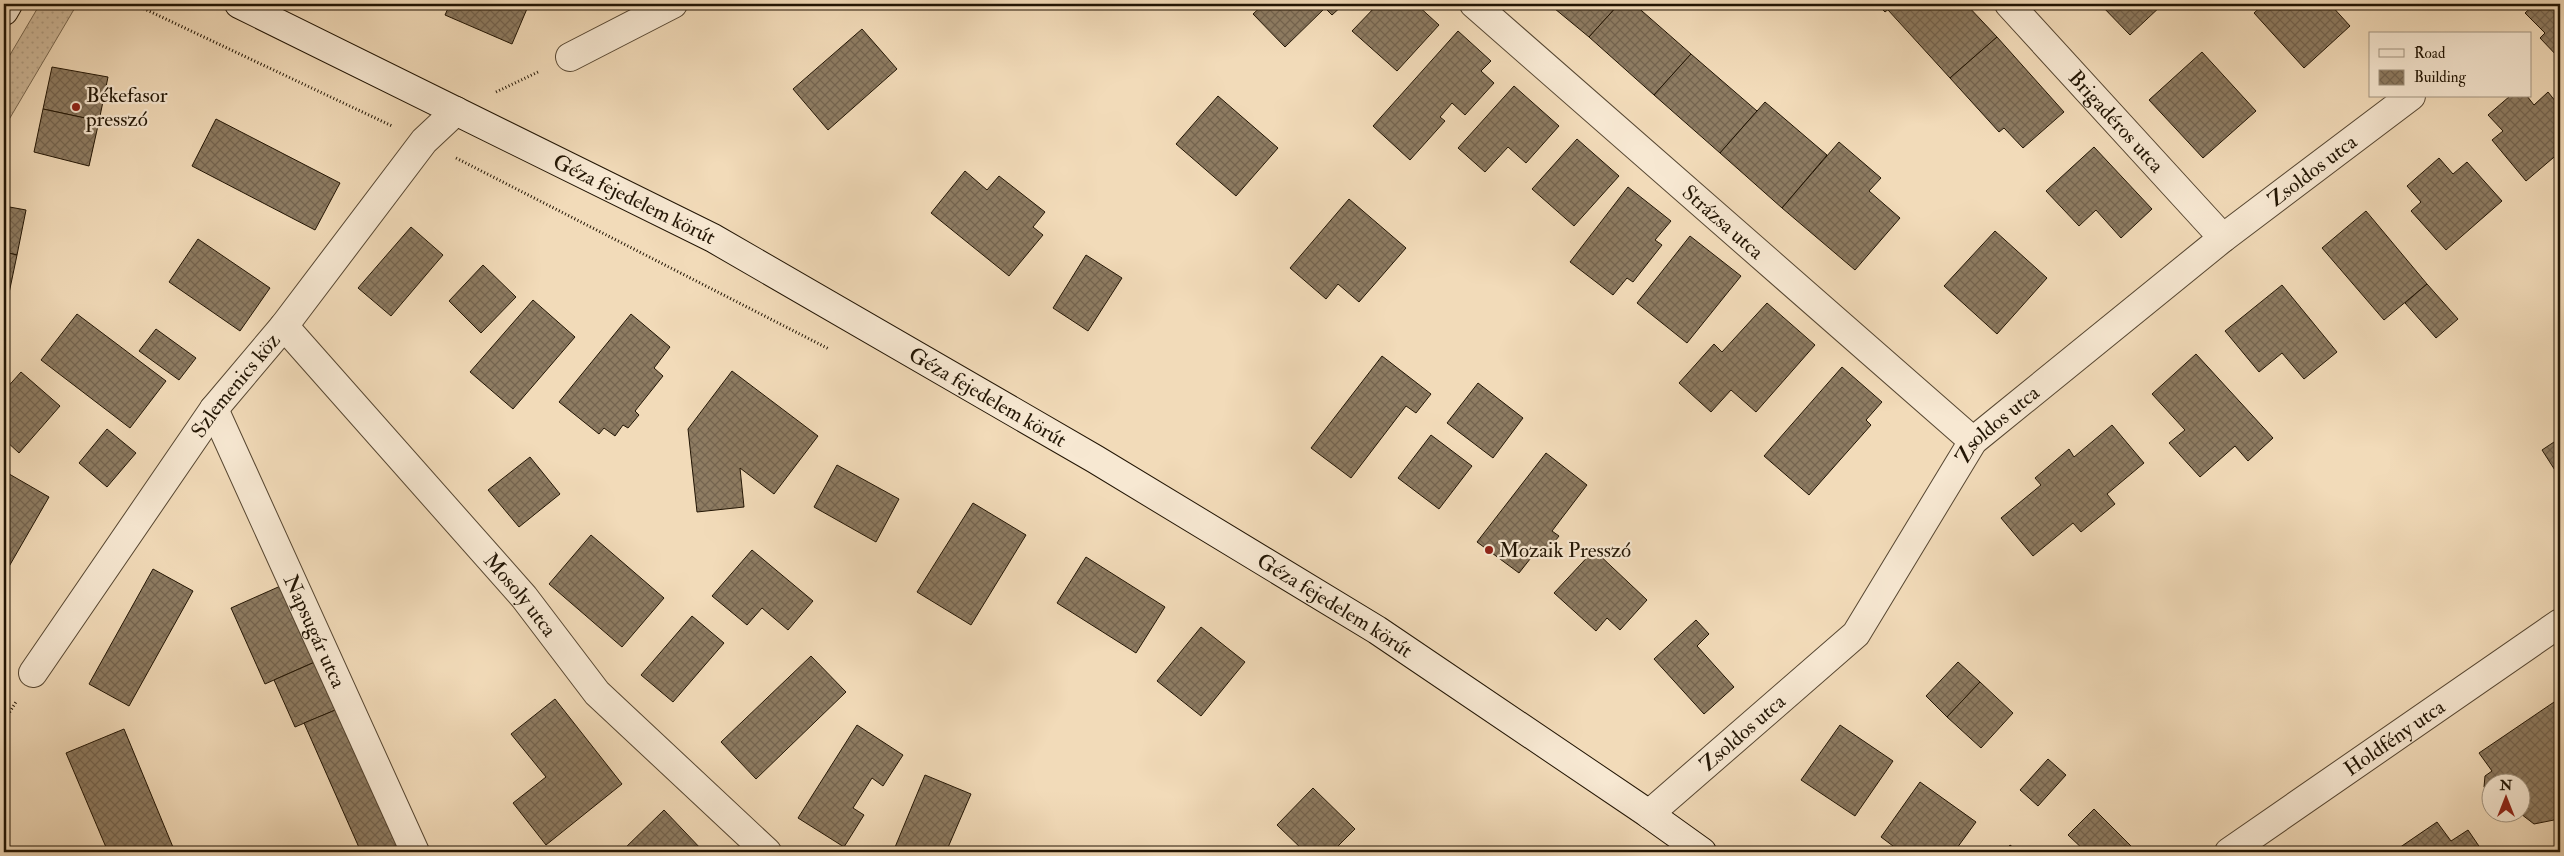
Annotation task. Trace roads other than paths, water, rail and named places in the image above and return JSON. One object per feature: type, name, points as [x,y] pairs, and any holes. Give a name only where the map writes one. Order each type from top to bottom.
[{"type":"street","points":[[4,11],[8,4]]},
{"type":"street","name":"Géza fejedelem körút","points":[[239,4],[713,238],[1095,460],[1377,630],[1650,814],[1702,852]]},
{"type":"street","points":[[570,57],[673,4]]},
{"type":"street","name":"Strázsa utca","points":[[1474,4],[1973,441]]},
{"type":"street","name":"Brigadéros utca","points":[[2009,4],[2223,238]]},
{"type":"street","name":"Zsoldos utca","points":[[1650,814],[1856,634],[1973,441],[2223,238],[2408,98]]},
{"type":"street","name":"Szlemenics köz","points":[[33,673],[214,409],[284,326],[424,141],[456,111]]},
{"type":"street","name":"Mosoly utca","points":[[284,326],[524,597],[597,693],[767,852]]},
{"type":"street","name":"Napsugár utca","points":[[214,409],[415,852]]},
{"type":"street","name":"Holdfény utca","points":[[2230,852],[2560,623]]},
{"type":"place","name":"Békefasor presszó","points":[[76,107]]},
{"type":"place","name":"Mozaik Presszó","points":[[1489,550]]}]
